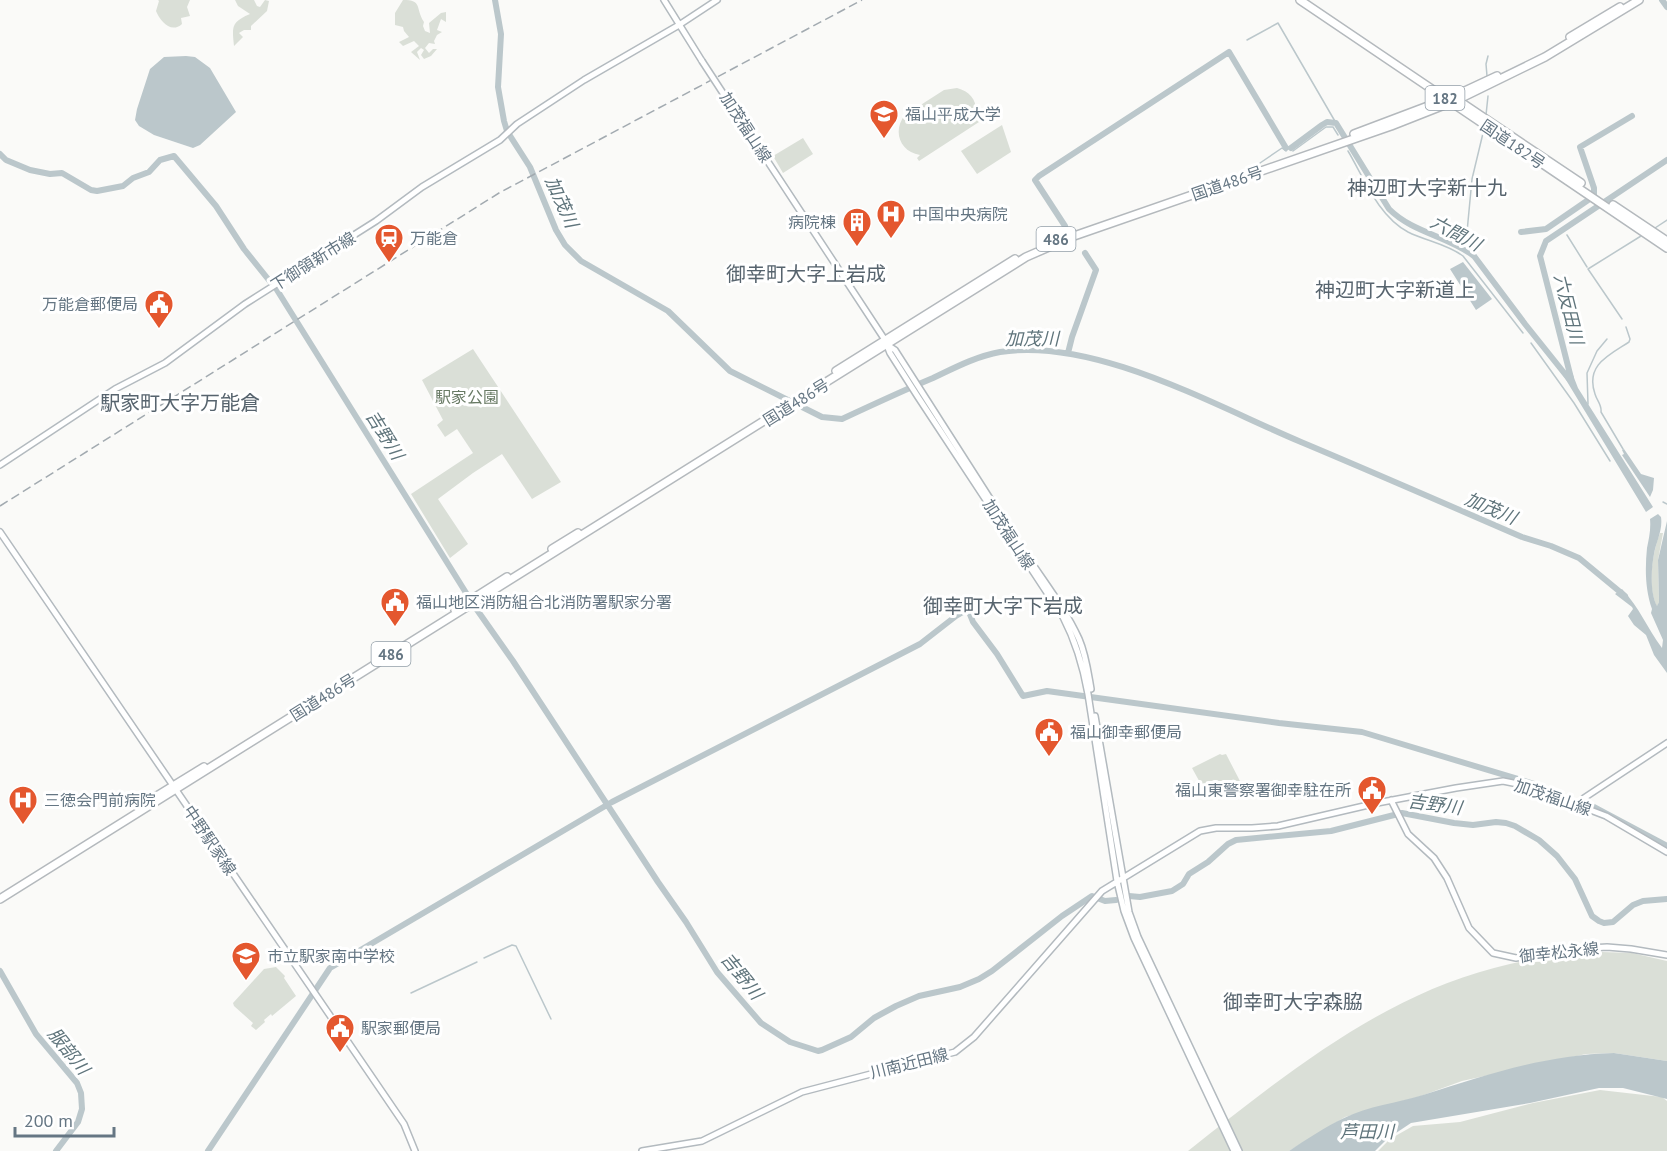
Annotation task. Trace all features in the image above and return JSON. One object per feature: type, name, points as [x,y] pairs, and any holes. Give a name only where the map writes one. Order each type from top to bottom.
[{"type":"highway","name":"国道182号","points":[[1300,0],[1452,99]]},
{"type":"highway","name":"国道182号","points":[[1306,0],[1598,198],[1667,248]]},
{"type":"highway","name":"国道486号","points":[[1452,99],[1548,51],[1631,0]]},
{"type":"highway","name":"国道486号","points":[[0,899],[175,787],[799,398],[1015,259],[1050,241],[1347,139],[1452,99],[1545,57],[1640,0]]},
{"type":"highway","name":"国道182号","points":[[1598,198],[1667,241]]},
{"type":"highway","name":"国道486号","points":[[0,894],[175,787]]},
{"type":"main road","name":"加茂福山線","points":[[664,0],[886,343],[895,350],[919,394],[1068,618],[1084,653],[1124,911],[1134,938],[1223,1123],[1239,1151]]},
{"type":"main road","name":"下御領新市線","points":[[0,465],[115,389],[153,371],[245,304],[376,221],[422,187],[503,138],[516,126],[584,80],[679,25],[717,0]]},
{"type":"main road","name":"中野駅家線","points":[[0,532],[404,1124],[415,1151]]},
{"type":"main road","points":[[1578,805],[1584,798],[1667,743]]},
{"type":"main road","name":"加茂福山線","points":[[1119,879],[1200,831],[1216,828],[1278,826],[1391,800],[1503,781],[1521,784],[1605,816],[1667,852]]},
{"type":"main road","name":"御幸松永線","points":[[1391,800],[1408,834],[1434,858],[1447,878],[1468,926],[1493,953],[1516,958],[1607,947],[1667,955]]},
{"type":"main road","name":"川南近田線","points":[[642,1151],[702,1141],[802,1092],[955,1052],[981,1029],[1096,897],[1119,879]]},
{"type":"main road","name":"加茂福山線","points":[[1223,1123],[1234,1151]]},
{"type":"green space","points":[[158,0],[190,0],[187,7],[190,16],[181,18],[182,24],[178,27],[166,25],[156,11]]},
{"type":"green space","points":[[235,0],[254,0],[260,7],[265,0],[269,1],[267,11],[251,26],[251,30],[239,33],[243,37],[234,46],[234,26],[250,14],[238,6]]},
{"type":"green space","points":[[403,0],[416,3],[424,22],[425,31],[430,33],[429,23],[441,13],[446,12],[446,22],[441,19],[437,30],[442,32],[437,35],[435,44],[429,43],[425,48],[429,53],[437,49],[431,56],[424,59],[421,55],[424,50],[421,48],[417,52],[420,60],[411,52],[419,46],[414,41],[403,46],[399,42],[409,37],[403,27],[395,25],[395,13]]},
{"type":"green space","points":[[957,88],[967,92],[973,99],[976,108],[975,119],[979,122],[919,161],[917,158],[920,155],[907,150],[900,140],[901,121],[905,115],[944,90]]},
{"type":"green space","points":[[1002,125],[1011,152],[977,174],[961,151]]},
{"type":"green space","points":[[803,138],[813,154],[783,173],[773,156]]},
{"type":"green space","name":"駅家公園","points":[[473,349],[561,482],[532,499],[502,454],[473,473],[438,499],[468,544],[450,558],[411,494],[473,453],[457,429],[445,437],[437,425],[443,420],[422,380]]},
{"type":"green space","points":[[1660,533],[1663,533],[1658,560],[1659,602],[1657,607],[1651,580]]},
{"type":"green space","points":[[1220,754],[1226,754],[1241,783],[1240,786],[1220,790],[1208,797],[1192,768]]},
{"type":"green space","points":[[1602,952],[1632,953],[1667,961],[1667,1061],[1614,1053],[1586,1054],[1462,1081],[1421,1096],[1345,1117],[1289,1151],[1188,1151],[1332,1043],[1410,999],[1451,981],[1494,968],[1548,957]]},
{"type":"green space","points":[[276,967],[285,976],[284,978],[296,996],[272,1016],[271,1014],[256,1030],[251,1026],[253,1023],[233,1003],[264,969]]},
{"type":"green space","points":[[1600,1090],[1662,1097],[1667,1101],[1667,1151],[1378,1151],[1390,1139],[1413,1126],[1460,1122],[1533,1103]]},
{"type":"water","points":[[164,57],[195,57],[210,68],[236,112],[200,145],[193,148],[154,135],[139,126],[135,120],[150,69]]},
{"type":"water","points":[[1463,262],[1492,299],[1476,310],[1450,269]]},
{"type":"water","points":[[1571,370],[1578,388],[1653,507],[1646,512],[1563,375]]},
{"type":"water","points":[[1624,449],[1641,474],[1654,478],[1650,497],[1622,455]]},
{"type":"water","points":[[1658,514],[1661,517],[1661,527],[1654,554],[1652,581],[1657,606],[1659,602],[1658,560],[1667,521],[1667,673],[1654,655],[1646,635],[1634,625],[1628,616],[1632,607],[1615,594],[1622,589],[1662,648],[1663,640],[1651,613],[1646,571],[1650,519]]},
{"type":"water","name":"芦田川","points":[[1614,1053],[1667,1061],[1667,1099],[1623,1088],[1599,1088],[1530,1103],[1411,1123],[1387,1139],[1375,1151],[1289,1151],[1330,1125],[1363,1110],[1413,1098],[1517,1067],[1564,1057]]},
{"type":"waterway","name":"加茂川","points":[[495,0],[501,34],[498,87],[504,121],[507,131],[530,167],[556,230],[565,245],[581,261],[668,311],[730,371],[822,417],[842,419],[966,363],[1000,352],[1037,350],[1075,355],[1114,364],[1193,394],[1522,537],[1579,558],[1625,596]]},
{"type":"waterway","name":"六反田川","points":[[1662,0],[1667,7]]},
{"type":"waterway","points":[[1247,40],[1278,23],[1336,123]]},
{"type":"waterway","name":"六間川","points":[[1065,226],[1035,180],[1229,52],[1286,148]]},
{"type":"waterway","points":[[1487,76],[1488,56]]},
{"type":"waterway","points":[[1486,115],[1488,96]]},
{"type":"waterway","name":"六反田川","points":[[1521,232],[1546,229],[1594,196],[1594,188],[1580,147],[1632,116]]},
{"type":"waterway","name":"六間川","points":[[1291,148],[1327,122],[1336,123],[1389,209],[1409,224],[1464,249],[1474,256],[1569,379]]},
{"type":"waterway","name":"六間川","points":[[1293,151],[1326,127],[1333,127],[1338,135]]},
{"type":"waterway","points":[[1474,256],[1467,232],[1472,179],[1484,129]]},
{"type":"waterway","points":[[1260,163],[1282,148],[1286,151]]},
{"type":"waterway","points":[[1348,151],[1373,196],[1388,216],[1408,232],[1450,248],[1463,256],[1523,333]]},
{"type":"waterway","name":"吉野川","points":[[0,154],[6,160],[30,170],[50,174],[62,173],[91,190],[97,191],[123,186],[133,178],[149,172],[160,160],[174,156],[216,206],[244,249],[272,284]]},
{"type":"waterway","name":"六反田川","points":[[1571,378],[1540,256],[1546,241],[1667,160]]},
{"type":"waterway","points":[[1655,228],[1667,220]]},
{"type":"waterway","points":[[1567,235],[1587,267]]},
{"type":"waterway","points":[[1622,319],[1588,269],[1641,236]]},
{"type":"waterway","name":"六間川","points":[[1068,353],[1096,270],[1085,253]]},
{"type":"waterway","name":"吉野川","points":[[277,290],[468,596]]},
{"type":"waterway","points":[[1623,449],[1601,412],[1595,394],[1593,375],[1601,362],[1629,342],[1626,327]]},
{"type":"waterway","points":[[1588,404],[1587,373],[1597,351],[1607,339]]},
{"type":"waterway","points":[[1531,343],[1574,403],[1610,461]]},
{"type":"waterway","points":[[1663,502],[1667,504]]},
{"type":"waterway","name":"吉野川","points":[[475,607],[513,661],[717,972],[761,1023],[790,1042],[818,1051],[822,1050],[851,1037],[874,1018],[896,1006],[919,996],[960,987],[979,979],[1092,896],[1105,901],[1116,900]]},
{"type":"waterway","points":[[967,607],[973,622],[997,654],[1023,696],[1047,691],[1362,732],[1541,786]]},
{"type":"waterway","points":[[208,1151],[330,968],[612,802],[920,644],[968,609]]},
{"type":"waterway","points":[[1590,805],[1667,846]]},
{"type":"waterway","name":"吉野川","points":[[1129,896],[1140,897],[1172,891],[1183,884],[1189,874],[1236,840],[1331,831],[1402,813],[1454,823],[1473,825],[1496,822],[1515,826],[1539,840],[1557,856],[1575,879],[1592,916],[1604,923],[1613,922],[1633,905],[1643,901],[1667,899]]},
{"type":"waterway","points":[[484,958],[512,945],[516,946],[551,1019]]},
{"type":"waterway","points":[[411,993],[477,962]]},
{"type":"waterway","name":"服部川","points":[[0,971],[36,1034],[77,1083],[81,1093],[82,1109],[78,1122],[56,1151]]},
{"type":"railway","points":[[0,506],[499,193],[862,0]]},
{"type":"place","name":"福山平成大学","points":[[884,140]]},
{"type":"place","name":"中国中央病院","points":[[891,240]]},
{"type":"place","name":"病院棟","points":[[857,248]]},
{"type":"place","name":"万能倉","points":[[389,264]]},
{"type":"place","name":"万能倉郵便局","points":[[159,330]]},
{"type":"place","name":"福山地区消防組合北消防署駅家分署","points":[[395,628]]},
{"type":"place","name":"福山御幸郵便局","points":[[1049,758]]},
{"type":"place","name":"福山東警察署御幸駐在所","points":[[1372,816]]},
{"type":"place","name":"三徳会門前病院","points":[[23,826]]},
{"type":"place","name":"市立駅家南中学校","points":[[246,982]]},
{"type":"place","name":"駅家郵便局","points":[[340,1054]]},
{"type":"district","name":"神辺町大字新十九","points":[[1427,188]]},
{"type":"district","name":"御幸町大字上岩成","points":[[806,274]]},
{"type":"district","name":"神辺町大字新道上","points":[[1395,290]]},
{"type":"district","name":"駅家町大字万能倉","points":[[180,403]]},
{"type":"district","name":"御幸町大字下岩成","points":[[1003,606]]},
{"type":"district","name":"御幸町大字森脇","points":[[1293,1002]]}]
